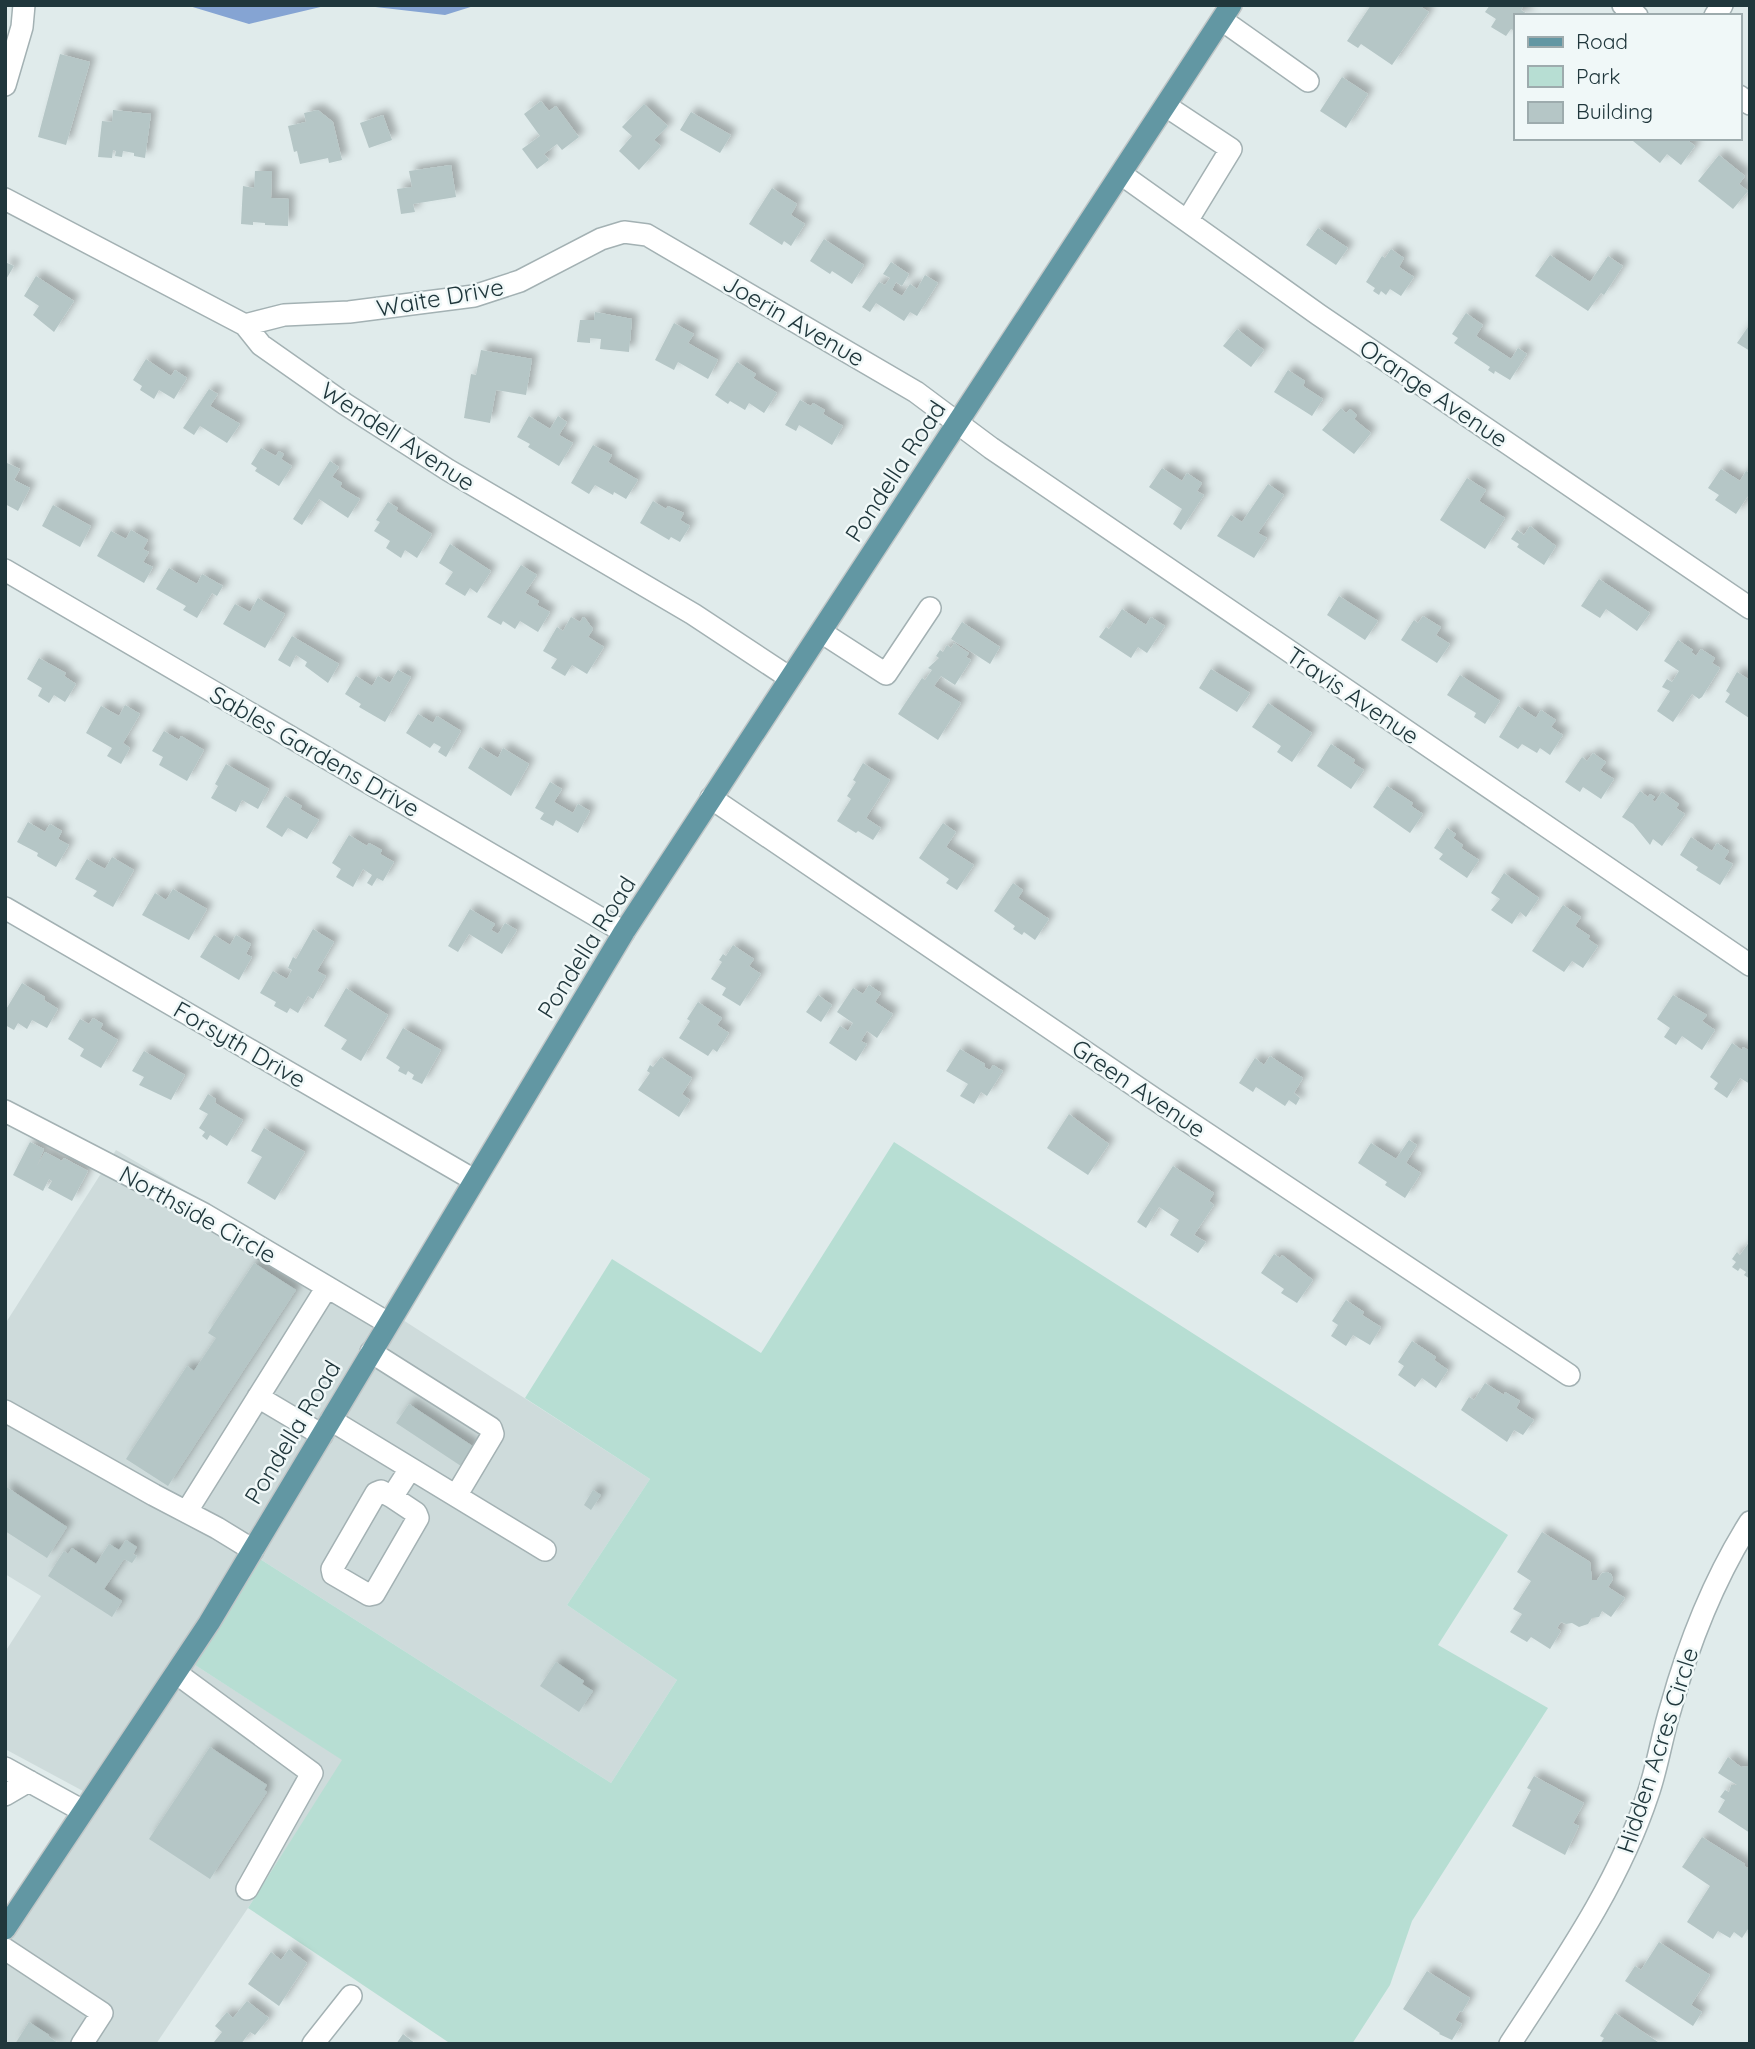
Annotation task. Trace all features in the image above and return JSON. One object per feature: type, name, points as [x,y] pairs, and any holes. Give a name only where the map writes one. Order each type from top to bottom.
[{"type":"main road","name":"Pondella Road","points":[[5,1929],[209,1623],[624,932],[1227,13]]},
{"type":"street","points":[[5,85],[22,27],[24,5]]},
{"type":"street","points":[[1227,13],[1308,81]]},
{"type":"street","points":[[1166,106],[1231,149],[1186,221]]},
{"type":"street","name":"Orange Avenue","points":[[1121,174],[1330,323],[1750,608]]},
{"type":"street","name":"Wendell Avenue","points":[[5,199],[245,325],[261,345],[345,404],[448,470],[716,628],[790,678]]},
{"type":"street","name":"Joerin Avenue","points":[[624,232],[647,235],[742,289],[916,392],[958,423]]},
{"type":"street","name":"Waite Drive","points":[[245,325],[284,315],[349,312],[474,296],[520,281],[601,239],[624,232]]},
{"type":"street","name":"Travis Avenue","points":[[958,423],[1750,965]]},
{"type":"street","name":"Sables Gardens Drive","points":[[5,570],[624,932]]},
{"type":"street","points":[[821,632],[886,674],[930,608]]},
{"type":"street","name":"Green Avenue","points":[[711,798],[1153,1098],[1569,1375]]},
{"type":"street","name":"Forsyth Drive","points":[[5,908],[474,1180]]},
{"type":"street","name":"Northside Circle","points":[[5,1111],[204,1214],[388,1323]]},
{"type":"street","points":[[187,1511],[327,1287]]},
{"type":"street","points":[[371,1352],[491,1428],[493,1434],[456,1496]]},
{"type":"street","points":[[258,1397],[410,1469],[544,1550]]},
{"type":"street","points":[[5,1411],[253,1550]]},
{"type":"street","points":[[393,1497],[410,1469]]},
{"type":"street","points":[[381,1491],[393,1497],[416,1513],[418,1518],[374,1594],[369,1595],[333,1574],[332,1569],[376,1493],[381,1491]]},
{"type":"street","name":"Hidden Acres Circle","points":[[1510,2044],[1586,1926],[1620,1866],[1648,1794],[1671,1707],[1696,1629],[1732,1549],[1750,1522]]},
{"type":"street","points":[[176,1673],[312,1773],[247,1889]]},
{"type":"street","points":[[5,1768],[83,1811]]},
{"type":"street","points":[[5,1795],[29,1781]]},
{"type":"street","points":[[5,1949],[102,2012],[82,2044]]},
{"type":"street","points":[[313,2044],[351,1996]]},
{"type":"shaded area","points":[[116,1150],[384,1308],[200,1617],[83,1791],[5,1749],[5,1652],[41,1596],[5,1574],[5,1324]]},
{"type":"shaded area","points":[[403,1320],[650,1479],[567,1605],[677,1680],[611,1783],[260,1559]]},
{"type":"shaded area","points":[[195,1665],[343,1760],[156,2044],[5,2044],[5,1949]]},
{"type":"green space","points":[[894,1142],[1508,1535],[1438,1645],[1548,1708],[1412,1921],[1390,1985],[1352,2044],[451,2044],[248,1908],[342,1760],[195,1665],[260,1559],[611,1783],[677,1680],[567,1605],[650,1479],[525,1398],[612,1259],[761,1353]]},
{"type":"water","points":[[186,5],[329,5],[249,24]]},
{"type":"water","points":[[358,5],[477,5],[445,15]]},
{"type":"building","points":[[1371,5],[1418,5],[1429,12],[1392,65],[1361,44],[1358,48],[1347,41]]},
{"type":"building","points":[[1490,5],[1524,5],[1521,10],[1527,14],[1514,14],[1514,30],[1511,29],[1506,36],[1491,27],[1496,19],[1485,12]]},
{"type":"building","points":[[60,54],[90,62],[66,145],[38,137]]},
{"type":"building","points":[[1342,77],[1368,94],[1346,128],[1320,111]]},
{"type":"building","points":[[541,101],[549,111],[556,106],[579,137],[562,150],[557,144],[544,154],[549,160],[537,169],[522,149],[540,136],[524,114]]},
{"type":"building","points":[[644,104],[668,126],[654,140],[661,146],[639,170],[619,151],[632,136],[622,127]]},
{"type":"building","points":[[113,110],[151,114],[145,158],[123,151],[122,157],[115,156],[116,151],[113,150],[112,158],[98,157],[102,121],[112,122]]},
{"type":"building","points":[[318,110],[333,122],[342,160],[329,163],[328,158],[300,164],[297,151],[294,152],[288,126],[306,122],[304,113]]},
{"type":"building","points":[[691,112],[731,135],[720,153],[680,130]]},
{"type":"building","points":[[383,115],[392,140],[369,148],[360,123]]},
{"type":"building","points":[[1688,140],[1695,146],[1681,165],[1667,154],[1660,163],[1633,141]]},
{"type":"building","points":[[1719,155],[1745,176],[1739,184],[1748,191],[1733,209],[1698,181]]},
{"type":"building","points":[[451,165],[456,197],[413,204],[415,212],[401,214],[397,189],[412,187],[409,171]]},
{"type":"building","points":[[255,171],[272,171],[271,198],[289,199],[288,226],[253,222],[253,225],[241,224],[243,186],[254,188]]},
{"type":"building","points":[[772,188],[797,204],[791,215],[805,224],[791,246],[784,241],[782,245],[749,224]]},
{"type":"building","points":[[1318,228],[1348,248],[1336,265],[1306,245]]},
{"type":"building","points":[[824,239],[864,265],[852,284],[810,261]]},
{"type":"building","points":[[1391,249],[1404,258],[1399,267],[1414,277],[1401,296],[1390,289],[1386,295],[1381,291],[1379,295],[1373,291],[1375,288],[1366,282],[1382,256],[1385,258]]},
{"type":"building","points":[[1550,255],[1590,282],[1608,256],[1623,266],[1604,295],[1601,293],[1588,311],[1535,276]]},
{"type":"building","points":[[5,262],[14,266],[5,281]]},
{"type":"building","points":[[891,262],[909,274],[902,286],[896,282],[892,290],[902,296],[910,284],[917,289],[925,275],[938,283],[917,316],[910,312],[904,321],[876,303],[870,312],[862,307],[879,282],[885,285],[890,278],[883,274]]},
{"type":"building","points":[[36,276],[74,301],[54,332],[33,315],[39,306],[24,296]]},
{"type":"building","points":[[595,312],[632,319],[629,352],[600,349],[601,339],[590,338],[590,343],[577,342],[580,320],[594,320]]},
{"type":"building","points":[[1466,313],[1483,325],[1476,336],[1511,359],[1518,348],[1527,354],[1510,380],[1495,371],[1494,374],[1488,370],[1490,367],[1454,343],[1458,338],[1452,334]]},
{"type":"building","points":[[674,323],[694,334],[688,343],[718,360],[708,379],[678,362],[674,370],[655,360]]},
{"type":"building","points":[[1750,324],[1750,351],[1737,343]]},
{"type":"building","points":[[1237,329],[1264,350],[1251,367],[1223,346]]},
{"type":"building","points":[[481,350],[532,359],[526,395],[496,390],[490,423],[464,418],[471,374],[476,375]]},
{"type":"building","points":[[146,359],[171,376],[175,370],[187,378],[174,399],[159,390],[154,399],[140,390],[142,386],[133,380]]},
{"type":"building","points":[[737,362],[756,374],[753,378],[777,393],[764,413],[749,403],[745,410],[730,401],[728,404],[715,395]]},
{"type":"building","points":[[1288,370],[1305,381],[1303,386],[1323,399],[1312,416],[1274,392]]},
{"type":"building","points":[[209,389],[218,394],[210,406],[240,424],[227,443],[200,426],[194,435],[183,428]]},
{"type":"building","points":[[800,400],[825,410],[823,414],[843,426],[832,445],[799,425],[796,431],[785,425]]},
{"type":"building","points":[[1341,408],[1346,413],[1350,409],[1357,415],[1354,419],[1371,433],[1354,454],[1322,430]]},
{"type":"building","points":[[529,416],[550,429],[558,416],[567,422],[559,435],[573,443],[559,466],[517,437]]},
{"type":"building","points":[[593,445],[612,455],[608,462],[638,480],[626,499],[595,485],[589,494],[571,483]]},
{"type":"building","points":[[261,448],[276,456],[279,451],[284,454],[281,459],[292,466],[279,486],[255,471],[257,468],[251,464]]},
{"type":"building","points":[[330,461],[339,467],[332,477],[342,483],[340,487],[360,499],[348,518],[319,499],[302,525],[293,519]]},
{"type":"building","points":[[5,462],[20,469],[14,480],[30,488],[18,511],[5,504]]},
{"type":"building","points":[[1162,468],[1182,481],[1187,473],[1202,483],[1197,491],[1204,495],[1181,530],[1173,524],[1182,509],[1149,487]]},
{"type":"building","points":[[1721,469],[1740,481],[1746,471],[1750,473],[1750,493],[1736,514],[1715,500],[1719,495],[1708,488]]},
{"type":"building","points":[[1467,478],[1486,490],[1479,501],[1505,518],[1485,549],[1440,520]]},
{"type":"building","points":[[1268,484],[1284,495],[1258,533],[1267,538],[1254,558],[1217,536],[1231,515],[1242,522]]},
{"type":"building","points":[[653,501],[666,509],[668,506],[684,513],[680,520],[690,526],[680,542],[671,537],[669,540],[640,523]]},
{"type":"building","points":[[388,502],[398,508],[396,511],[432,534],[417,558],[405,550],[401,558],[386,548],[390,541],[374,531],[380,522],[376,520]]},
{"type":"building","points":[[53,505],[91,526],[80,547],[42,526]]},
{"type":"building","points":[[1530,526],[1556,546],[1544,565],[1517,547],[1519,544],[1511,539],[1517,530],[1524,535]]},
{"type":"building","points":[[131,530],[148,540],[143,549],[149,552],[143,562],[153,567],[144,583],[97,556],[111,531],[126,539]]},
{"type":"building","points":[[450,544],[491,571],[477,593],[470,588],[465,596],[445,584],[453,572],[439,563]]},
{"type":"building","points":[[521,565],[537,575],[525,593],[539,601],[537,605],[550,612],[538,632],[520,621],[515,629],[503,621],[501,625],[487,617]]},
{"type":"building","points":[[169,568],[197,584],[202,574],[223,586],[217,596],[212,593],[197,618],[183,610],[186,606],[156,589]]},
{"type":"building","points":[[1599,579],[1650,613],[1637,631],[1606,609],[1600,618],[1581,606]]},
{"type":"building","points":[[1339,596],[1378,621],[1365,640],[1327,615]]},
{"type":"building","points":[[258,598],[285,614],[265,648],[223,624],[235,604],[250,612]]},
{"type":"building","points":[[1122,609],[1146,625],[1151,617],[1165,626],[1147,653],[1138,647],[1131,658],[1099,637],[1106,627],[1109,629]]},
{"type":"building","points":[[1423,616],[1441,627],[1436,635],[1450,644],[1437,663],[1401,640],[1414,620],[1418,623]]},
{"type":"building","points":[[571,617],[580,622],[585,618],[593,629],[588,637],[604,647],[587,674],[572,665],[565,676],[551,668],[557,659],[543,651],[557,627],[563,631]]},
{"type":"building","points":[[962,622],[1000,647],[990,664],[951,639]]},
{"type":"building","points":[[292,636],[339,664],[328,683],[305,666],[307,662],[296,655],[290,667],[278,660]]},
{"type":"building","points":[[1678,640],[1693,650],[1691,652],[1696,656],[1701,649],[1715,658],[1712,663],[1720,668],[1702,697],[1699,699],[1692,694],[1673,722],[1657,711],[1670,691],[1662,687],[1667,679],[1672,682],[1679,671],[1664,661]]},
{"type":"building","points":[[954,643],[969,653],[966,657],[971,660],[955,685],[941,676],[934,686],[961,703],[938,740],[898,714],[922,678],[925,680],[932,670],[928,668],[939,658],[936,656],[940,650],[943,652],[947,645],[951,648]]},
{"type":"building","points":[[39,658],[66,673],[64,676],[76,684],[65,702],[54,695],[49,703],[38,696],[42,688],[27,679]]},
{"type":"building","points":[[1211,669],[1250,693],[1237,712],[1199,688]]},
{"type":"building","points":[[398,670],[411,677],[385,722],[359,707],[361,704],[345,694],[356,676],[372,686],[378,676],[390,683]]},
{"type":"building","points":[[1737,672],[1750,680],[1749,718],[1725,702],[1730,694],[1726,691]]},
{"type":"building","points":[[1460,675],[1500,701],[1485,724],[1474,717],[1476,713],[1447,695]]},
{"type":"building","points":[[1268,703],[1312,733],[1292,762],[1277,752],[1281,746],[1252,727]]},
{"type":"building","points":[[125,705],[140,714],[123,743],[130,748],[121,764],[107,756],[112,748],[86,733],[101,706],[119,716]]},
{"type":"building","points":[[1518,706],[1536,718],[1541,710],[1556,720],[1551,727],[1563,735],[1550,755],[1540,748],[1537,753],[1522,744],[1518,749],[1499,737]]},
{"type":"building","points":[[418,714],[433,723],[437,716],[461,731],[446,757],[438,752],[441,747],[434,743],[430,748],[406,733]]},
{"type":"building","points":[[164,731],[179,740],[181,736],[204,750],[187,781],[159,765],[163,757],[152,751]]},
{"type":"building","points":[[1331,744],[1355,760],[1353,763],[1364,770],[1351,789],[1317,766]]},
{"type":"building","points":[[480,747],[498,758],[503,748],[529,764],[511,796],[468,768]]},
{"type":"building","points":[[1593,753],[1606,762],[1600,770],[1614,779],[1601,799],[1583,787],[1580,792],[1565,782],[1582,757],[1587,761]]},
{"type":"building","points":[[863,763],[890,780],[866,818],[881,828],[873,840],[837,821],[851,799],[847,796]]},
{"type":"building","points":[[226,764],[269,789],[258,809],[242,800],[236,812],[211,798]]},
{"type":"building","points":[[550,782],[562,789],[554,802],[573,813],[578,804],[590,811],[578,833],[556,820],[553,826],[540,819],[544,813],[535,808]]},
{"type":"building","points":[[1387,786],[1413,803],[1411,806],[1423,814],[1410,833],[1373,807]]},
{"type":"building","points":[[1640,791],[1648,797],[1650,794],[1655,797],[1652,800],[1655,802],[1662,792],[1679,804],[1676,808],[1685,814],[1662,846],[1653,839],[1650,845],[1633,824],[1622,817]]},
{"type":"building","points":[[285,796],[319,820],[307,839],[288,828],[282,837],[266,827]]},
{"type":"building","points":[[28,822],[45,832],[50,824],[62,831],[58,839],[69,845],[56,867],[17,842]]},
{"type":"building","points":[[943,823],[956,832],[946,847],[974,865],[957,890],[946,883],[949,879],[919,858]]},
{"type":"building","points":[[1447,828],[1456,834],[1453,838],[1463,845],[1461,848],[1479,860],[1467,878],[1439,859],[1443,854],[1434,848]]},
{"type":"building","points":[[349,835],[367,846],[369,843],[382,850],[380,854],[394,862],[383,881],[377,878],[372,886],[367,883],[372,875],[363,869],[353,887],[336,877],[341,869],[332,863]]},
{"type":"building","points":[[1691,837],[1712,851],[1717,843],[1729,851],[1724,859],[1733,864],[1720,885],[1696,870],[1698,867],[1680,855]]},
{"type":"building","points":[[112,857],[134,870],[113,907],[93,896],[97,891],[75,879],[87,859],[105,869]]},
{"type":"building","points":[[1504,873],[1539,898],[1526,917],[1520,912],[1512,924],[1491,910],[1500,899],[1491,893]]},
{"type":"building","points":[[1013,883],[1023,890],[1018,898],[1049,919],[1035,940],[1024,932],[1022,935],[1013,929],[1015,926],[994,911]]},
{"type":"building","points":[[173,889],[207,909],[189,940],[142,915],[155,893],[166,900]]},
{"type":"building","points":[[1563,905],[1581,917],[1575,926],[1590,936],[1588,939],[1598,946],[1583,968],[1572,961],[1564,972],[1532,951]]},
{"type":"building","points":[[470,909],[495,924],[491,930],[498,934],[505,923],[517,930],[502,954],[469,934],[458,952],[448,946]]},
{"type":"building","points":[[313,929],[334,942],[317,971],[326,976],[313,999],[308,996],[298,1013],[290,1008],[287,1013],[274,1006],[276,1002],[260,993],[273,971],[287,979],[292,970],[288,968],[293,957],[296,959]]},
{"type":"building","points":[[214,935],[230,945],[236,935],[251,944],[246,954],[252,957],[239,980],[200,957]]},
{"type":"building","points":[[733,945],[754,959],[749,966],[761,974],[740,1006],[722,995],[726,988],[711,979],[722,962],[719,960],[723,954],[726,956]]},
{"type":"building","points":[[22,983],[45,997],[44,1000],[58,1009],[47,1028],[32,1020],[27,1029],[18,1023],[14,1030],[5,1025],[5,1011]]},
{"type":"building","points":[[869,985],[881,993],[875,1002],[893,1014],[877,1038],[867,1031],[861,1041],[867,1044],[856,1061],[829,1043],[840,1026],[848,1031],[853,1023],[837,1012],[853,988],[863,994]]},
{"type":"building","points":[[346,988],[388,1015],[361,1061],[341,1049],[347,1040],[324,1026]]},
{"type":"building","points":[[818,995],[832,1005],[821,1022],[806,1012]]},
{"type":"building","points":[[1673,995],[1707,1015],[1702,1021],[1715,1030],[1702,1050],[1682,1036],[1676,1045],[1664,1037],[1670,1028],[1657,1019]]},
{"type":"building","points":[[698,1002],[722,1018],[717,1025],[729,1033],[717,1052],[713,1049],[708,1056],[679,1038]]},
{"type":"building","points":[[93,1018],[103,1024],[100,1029],[118,1040],[101,1068],[80,1056],[84,1049],[68,1039],[80,1019],[89,1024]]},
{"type":"building","points":[[403,1028],[441,1050],[422,1084],[412,1079],[414,1075],[408,1071],[406,1075],[398,1071],[400,1067],[386,1058]]},
{"type":"building","points":[[1732,1043],[1742,1050],[1743,1047],[1750,1051],[1750,1084],[1740,1078],[1727,1098],[1714,1089],[1718,1083],[1710,1077]]},
{"type":"building","points":[[960,1049],[985,1064],[984,1067],[990,1070],[993,1065],[1003,1071],[987,1096],[981,1092],[974,1104],[960,1096],[968,1084],[946,1071]]},
{"type":"building","points":[[144,1051],[185,1075],[171,1100],[139,1085],[144,1077],[132,1071]]},
{"type":"building","points":[[1270,1056],[1303,1078],[1294,1093],[1300,1098],[1296,1105],[1289,1100],[1285,1106],[1256,1087],[1253,1092],[1239,1083],[1255,1058],[1264,1065]]},
{"type":"building","points":[[661,1057],[692,1078],[682,1094],[690,1100],[679,1117],[638,1090],[650,1073],[647,1071],[650,1065],[653,1067]]},
{"type":"building","points":[[208,1094],[216,1099],[215,1103],[243,1120],[227,1146],[210,1135],[207,1140],[202,1136],[205,1132],[199,1128],[208,1114],[199,1109]]},
{"type":"building","points":[[1069,1114],[1109,1144],[1088,1175],[1047,1148]]},
{"type":"building","points":[[264,1128],[305,1152],[275,1200],[247,1183],[262,1157],[251,1151]]},
{"type":"building","points":[[1409,1140],[1417,1145],[1406,1163],[1421,1173],[1405,1198],[1358,1163],[1371,1143],[1396,1159]]},
{"type":"building","points":[[30,1142],[44,1149],[37,1166],[45,1152],[62,1161],[64,1158],[88,1171],[72,1201],[48,1188],[52,1181],[49,1179],[43,1191],[13,1175]]},
{"type":"building","points":[[1173,1166],[1214,1193],[1209,1201],[1214,1205],[1194,1235],[1206,1242],[1198,1253],[1170,1235],[1179,1220],[1159,1207],[1146,1228],[1137,1222]]},
{"type":"building","points":[[1750,1241],[1750,1279],[1740,1268],[1738,1271],[1732,1267],[1736,1262],[1732,1259],[1737,1252],[1740,1255]]},
{"type":"building","points":[[1274,1254],[1280,1258],[1282,1255],[1313,1280],[1297,1303],[1281,1293],[1284,1289],[1261,1273]]},
{"type":"building","points":[[254,1263],[296,1290],[168,1486],[126,1459],[187,1366],[194,1371],[216,1338],[208,1333]]},
{"type":"building","points":[[1346,1300],[1364,1312],[1362,1315],[1381,1327],[1370,1345],[1353,1335],[1346,1346],[1331,1336],[1338,1325],[1332,1321]]},
{"type":"building","points":[[1412,1341],[1436,1357],[1434,1360],[1448,1370],[1436,1388],[1422,1378],[1415,1387],[1398,1375],[1404,1366],[1398,1362]]},
{"type":"building","points":[[1485,1383],[1520,1401],[1516,1408],[1534,1420],[1523,1435],[1514,1430],[1507,1442],[1461,1410],[1469,1397],[1474,1400]]},
{"type":"building","points":[[409,1404],[474,1447],[461,1466],[396,1423]]},
{"type":"building","points":[[5,1486],[67,1527],[47,1558],[5,1531]]},
{"type":"building","points":[[593,1490],[601,1495],[591,1510],[584,1505]]},
{"type":"building","points":[[1542,1532],[1590,1562],[1592,1580],[1597,1580],[1602,1573],[1611,1574],[1613,1579],[1608,1587],[1625,1598],[1611,1617],[1602,1611],[1599,1617],[1592,1618],[1588,1624],[1579,1627],[1561,1622],[1557,1628],[1561,1631],[1550,1649],[1531,1637],[1527,1642],[1510,1632],[1522,1614],[1513,1609],[1531,1581],[1517,1572]]},
{"type":"building","points":[[126,1540],[137,1547],[133,1554],[137,1556],[132,1563],[124,1559],[104,1589],[122,1601],[112,1617],[48,1576],[64,1551],[68,1554],[72,1548],[96,1564],[109,1544],[119,1550]]},
{"type":"building","points":[[556,1662],[584,1681],[582,1684],[593,1691],[579,1712],[540,1686]]},
{"type":"building","points":[[210,1747],[267,1785],[264,1790],[267,1792],[210,1879],[149,1839]]},
{"type":"building","points":[[1728,1757],[1741,1767],[1750,1766],[1750,1833],[1718,1812],[1725,1800],[1720,1797],[1725,1790],[1729,1792],[1731,1785],[1737,1785],[1718,1773]]},
{"type":"building","points":[[1534,1776],[1584,1803],[1573,1823],[1579,1826],[1565,1855],[1512,1826],[1531,1790],[1527,1788]]},
{"type":"building","points":[[1702,1837],[1750,1869],[1750,1926],[1742,1938],[1734,1932],[1730,1938],[1718,1931],[1713,1939],[1687,1922],[1710,1886],[1682,1867]]},
{"type":"building","points":[[1659,1942],[1710,1975],[1691,2005],[1702,2012],[1693,2026],[1625,1981],[1635,1966],[1641,1970]]},
{"type":"building","points":[[289,1949],[307,1963],[279,2006],[248,1984],[271,1952],[281,1960]]},
{"type":"building","points":[[1427,1971],[1470,1998],[1455,2020],[1462,2024],[1452,2040],[1403,2009]]},
{"type":"building","points":[[247,2001],[269,2018],[255,2035],[250,2032],[241,2044],[216,2044],[214,2042],[222,2032],[215,2026],[227,2012],[233,2018]]},
{"type":"building","points":[[1615,2013],[1661,2044],[1600,2044],[1604,2038],[1600,2036]]},
{"type":"building","points":[[29,2022],[49,2035],[59,2044],[15,2044]]},
{"type":"building","points":[[403,2034],[416,2044],[396,2044]]}]
